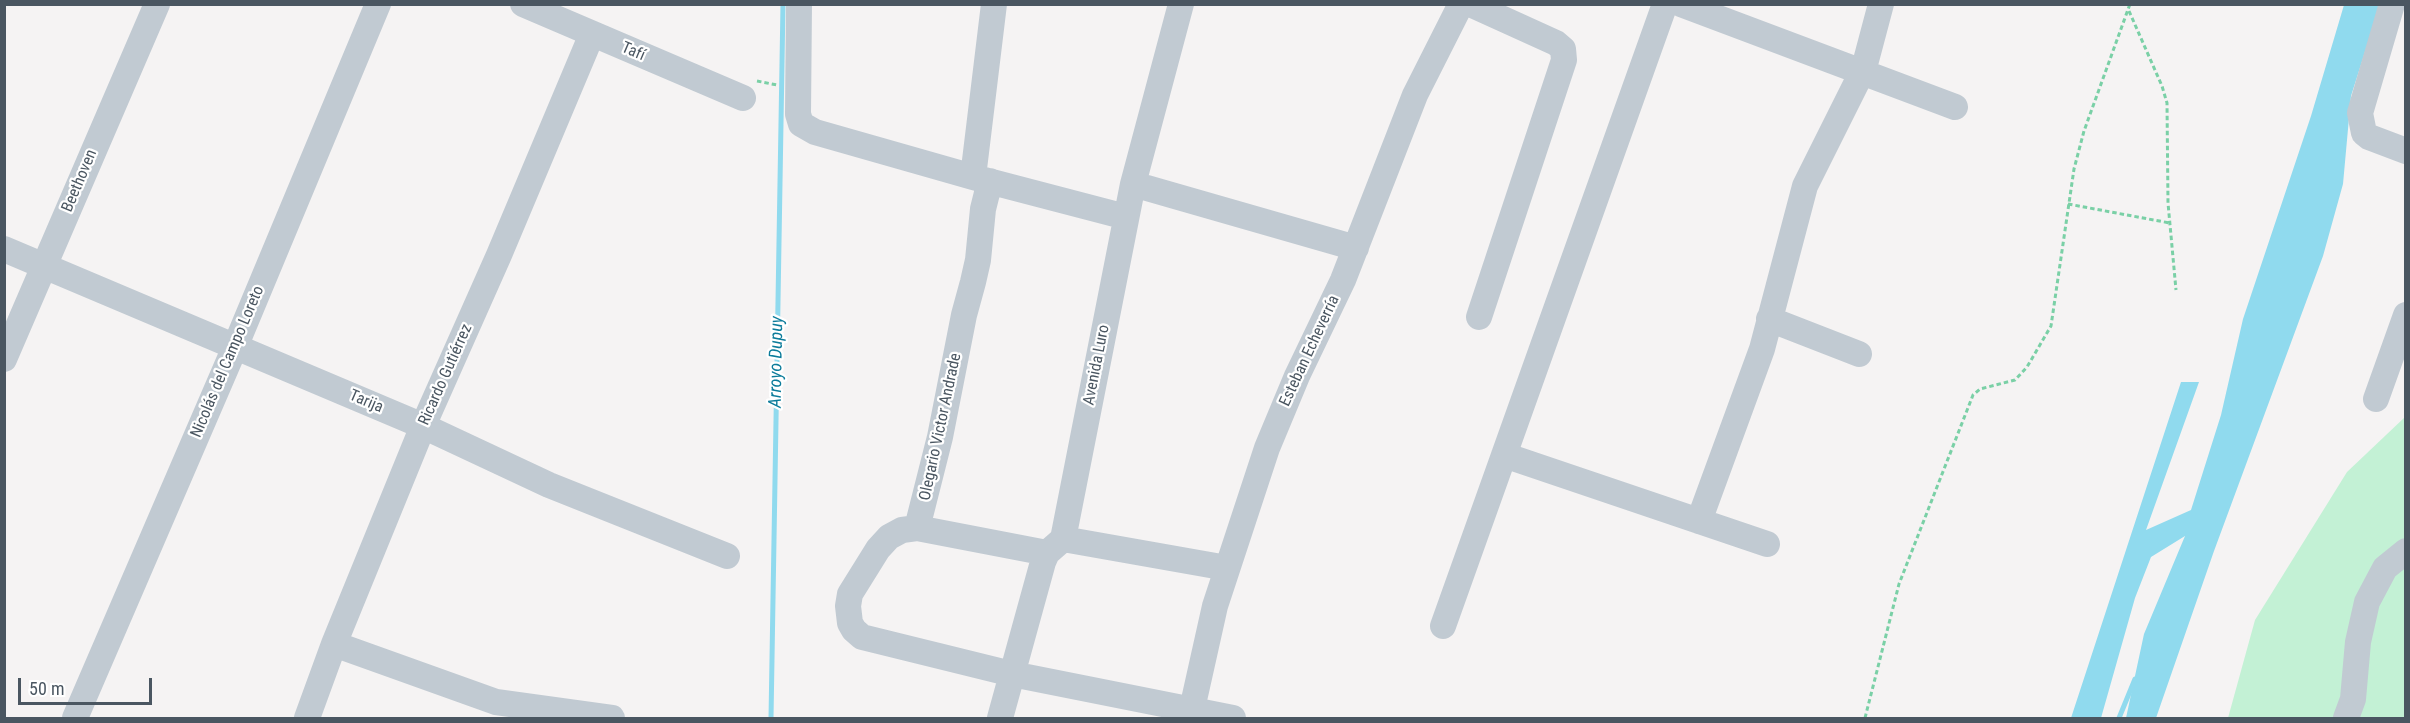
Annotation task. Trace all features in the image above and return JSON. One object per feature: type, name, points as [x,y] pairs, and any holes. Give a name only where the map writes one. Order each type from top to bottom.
[{"type":"street","name":"Beethoven","points":[[4,358],[157,4]]},
{"type":"street","name":"Nicolás del Campo Loreto","points":[[75,718],[235,346],[378,4]]},
{"type":"street","name":"Tafí","points":[[523,4],[743,98]]},
{"type":"street","points":[[799,4],[798,114],[801,124],[815,132],[1126,217]]},
{"type":"street","name":"Olegario Victor Andrade","points":[[917,528],[936,456],[978,260],[982,209],[981,179],[994,4]]},
{"type":"street","name":"Avenida Luro","points":[[1000,718],[1012,674],[1055,546],[1133,184],[1181,4]]},
{"type":"street","name":"Esteban Echeverría","points":[[1192,709],[1215,606],[1274,430],[1343,280],[1414,95],[1461,4]]},
{"type":"street","points":[[1470,4],[1556,43],[1563,48],[1564,60],[1479,318]]},
{"type":"street","points":[[1443,626],[1665,4]]},
{"type":"street","points":[[1681,4],[1955,107]]},
{"type":"street","points":[[1700,522],[1762,349],[1805,186],[1862,72],[1872,46],[1881,4]]},
{"type":"street","points":[[2392,4],[2360,112],[2364,133],[2406,151]]},
{"type":"street","name":"Ricardo Gutiérrez","points":[[307,718],[334,644],[423,426],[499,255],[592,34]]},
{"type":"street","points":[[1133,184],[1356,248]]},
{"type":"street","name":"Tarija","points":[[4,249],[423,426],[549,485],[727,556]]},
{"type":"street","points":[[1769,319],[1859,354]]},
{"type":"street","points":[[2376,399],[2403,330]]},
{"type":"street","points":[[1504,455],[1767,544]]},
{"type":"street","points":[[1227,568],[917,528],[902,530],[889,537],[878,549],[850,594],[848,606],[850,623],[862,637],[1012,674],[1233,718]]},
{"type":"street","points":[[2346,718],[2354,692],[2358,642],[2367,602],[2385,568],[2406,551]]},
{"type":"street","points":[[334,644],[494,710],[612,718]]},
{"type":"path","points":[[1865,718],[1899,584],[1973,395],[1980,389],[2015,380],[2027,368],[2051,326],[2068,204],[2084,131],[2129,7]]},
{"type":"path","points":[[2129,7],[2167,103],[2169,223],[2176,290]]},
{"type":"path","points":[[2068,204],[2169,223]]},
{"type":"green space","points":[[2405,417],[2405,718],[2228,718],[2255,620],[2347,472]]},
{"type":"water","points":[[2344,5],[2380,5],[2351,96],[2343,184],[2323,256],[2214,551],[2156,718],[2126,718],[2144,634],[2185,536],[2151,557],[2135,598],[2101,718],[2071,718],[2181,382],[2199,382],[2146,530],[2191,510],[2221,415],[2243,319],[2311,116]]},
{"type":"waterway","name":"Arroyo Dupuy","points":[[771,718],[783,4]]},
{"type":"waterway","points":[[2119,718],[2135,679]]}]
